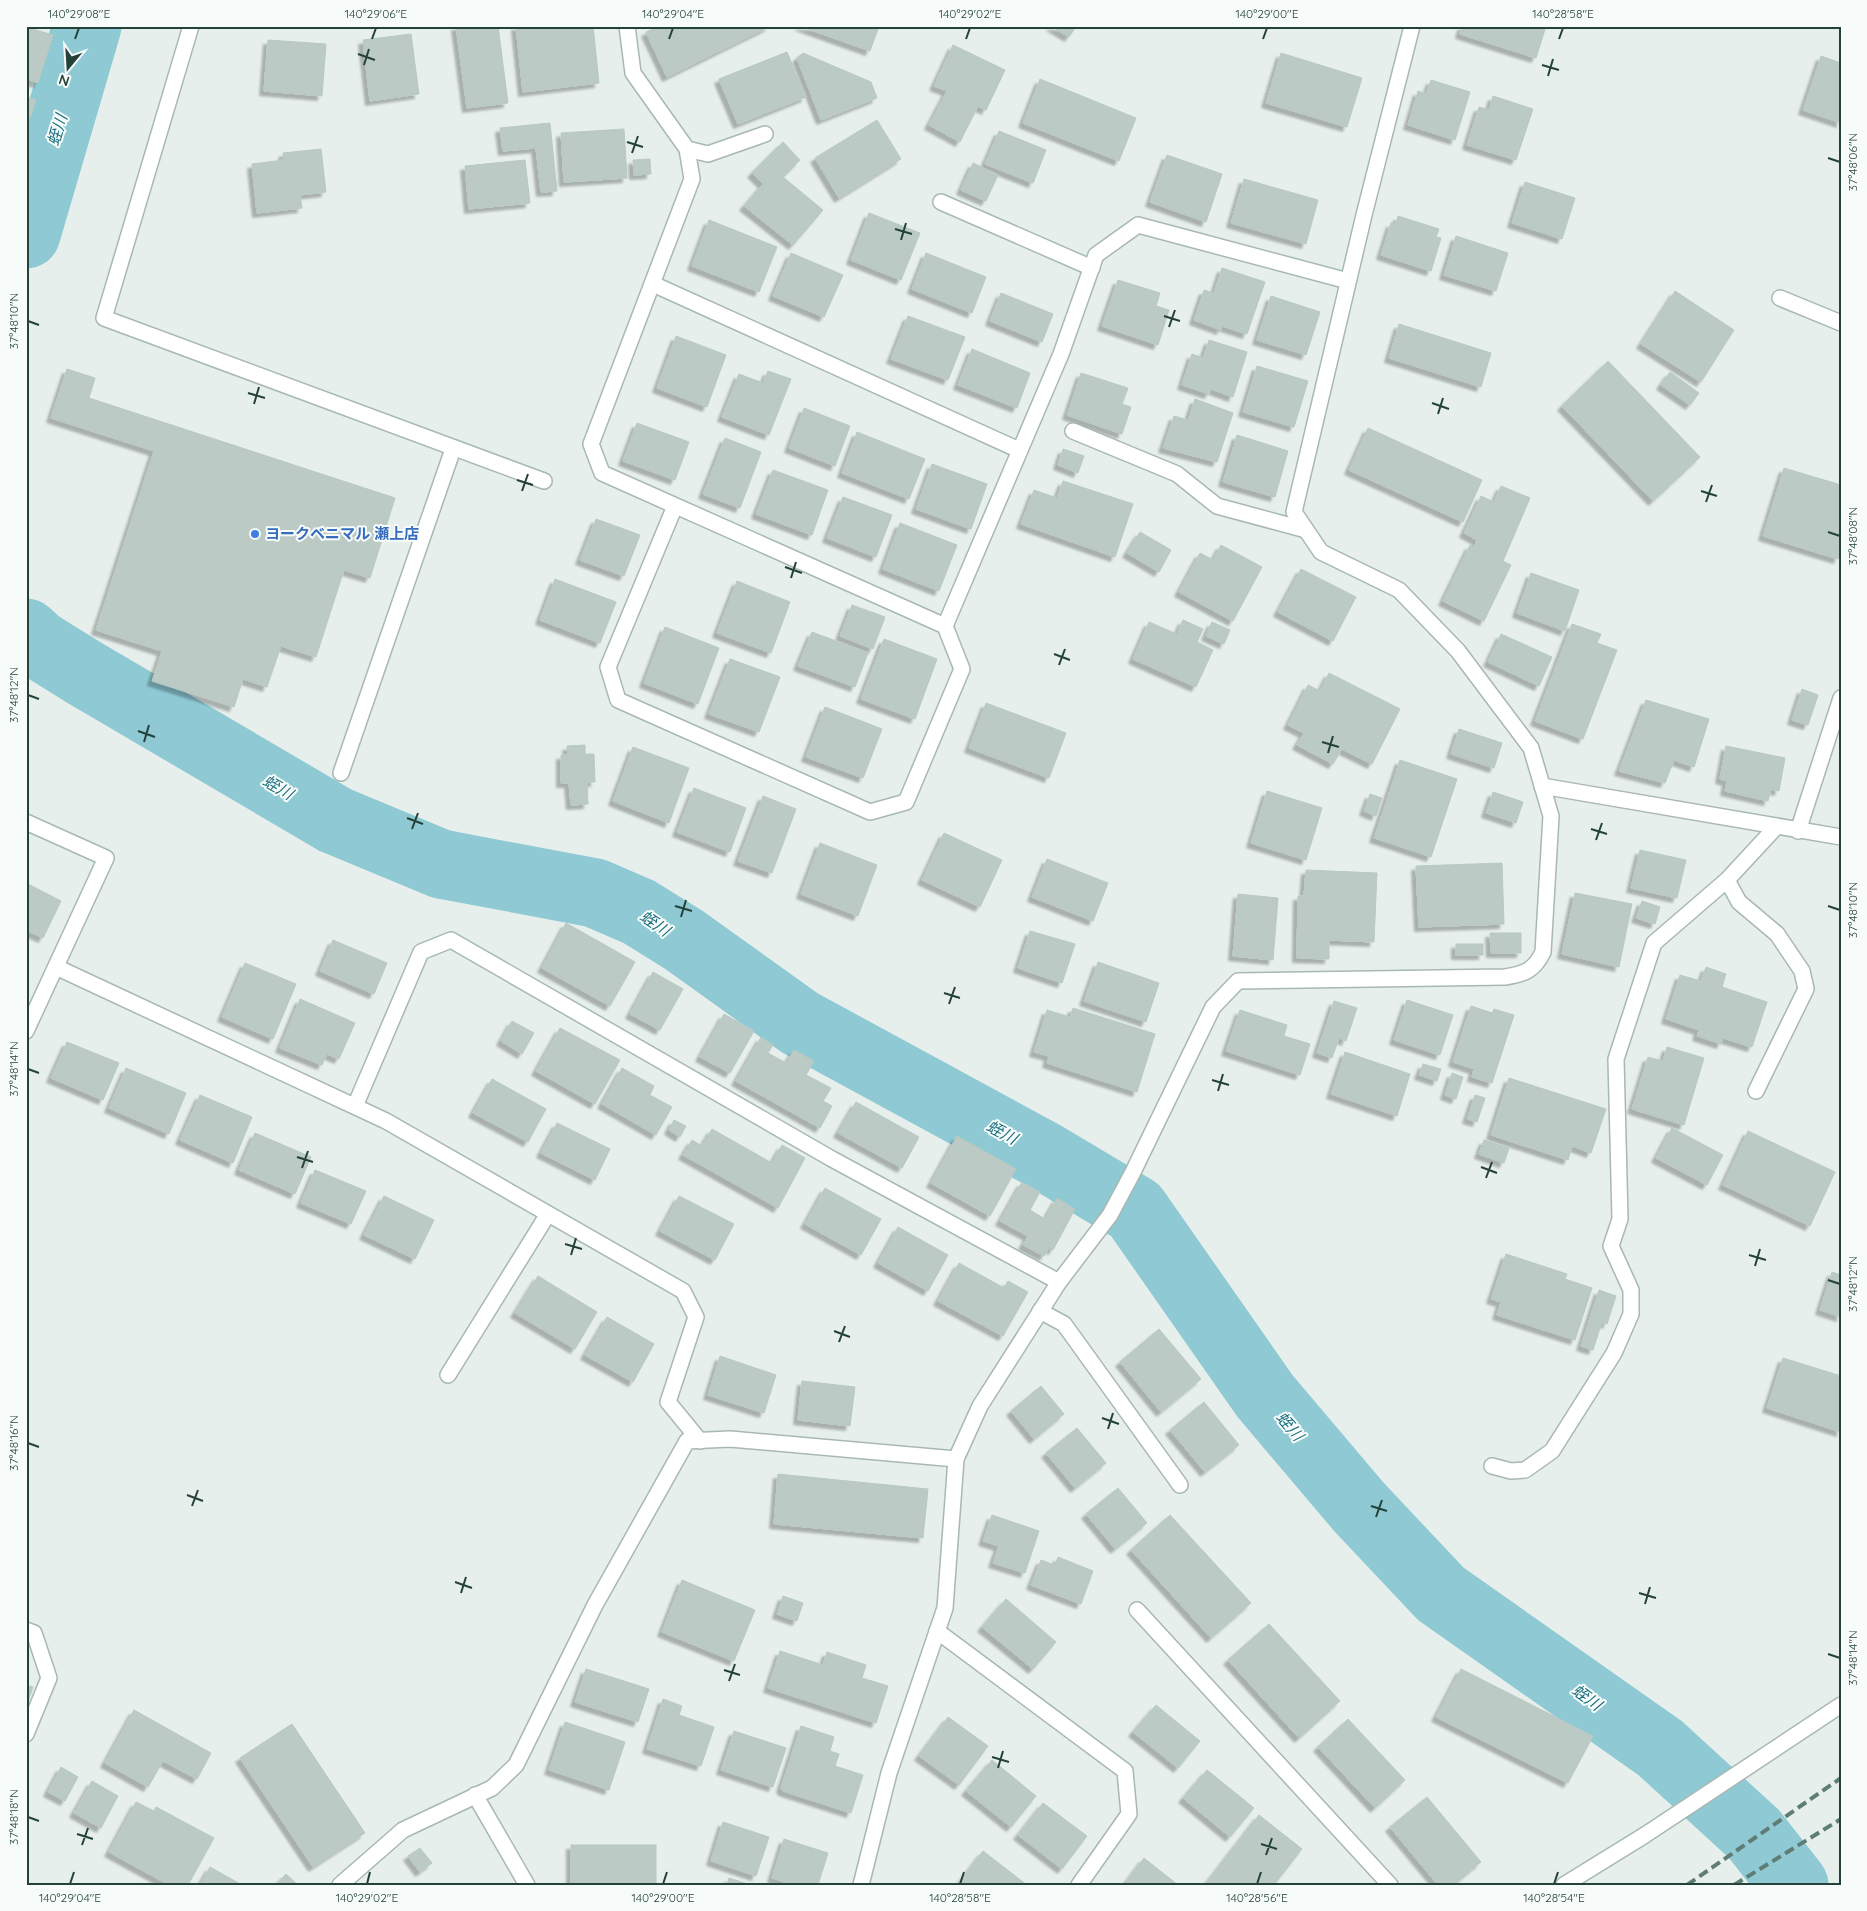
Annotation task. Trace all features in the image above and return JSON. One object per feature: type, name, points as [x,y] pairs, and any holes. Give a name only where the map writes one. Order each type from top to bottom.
[{"type":"street","points":[[191,26],[104,318],[453,449],[544,481]]},
{"type":"street","points":[[627,26],[633,73],[686,149],[692,179],[591,444],[602,474],[675,506],[945,626],[962,669],[906,802],[870,812],[618,700],[608,667],[675,506]]},
{"type":"street","points":[[861,1885],[889,1773],[945,1608],[956,1459],[980,1406],[1059,1282],[1110,1215],[1214,1007],[1238,980],[1505,977],[1525,974],[1537,965],[1543,952],[1551,816],[1531,748],[1458,651],[1399,590],[1321,552],[1294,512],[1348,281],[1412,26]]},
{"type":"street","points":[[686,149],[708,154],[765,134]]},
{"type":"street","points":[[941,202],[1092,268]]},
{"type":"street","points":[[945,626],[1061,354],[1096,255],[1138,225],[1348,281]]},
{"type":"street","points":[[653,284],[1020,450]]},
{"type":"street","points":[[1780,298],[1841,324]]},
{"type":"street","points":[[1074,431],[1177,474],[1217,506],[1306,530]]},
{"type":"street","points":[[341,773],[453,449]]},
{"type":"street","points":[[1798,831],[1841,698]]},
{"type":"street","points":[[1542,786],[1841,838]]},
{"type":"street","points":[[26,822],[106,858],[26,1031]]},
{"type":"street","points":[[1492,1466],[1511,1471],[1525,1470],[1552,1451],[1614,1352],[1631,1314],[1631,1290],[1611,1246],[1620,1219],[1616,1060],[1654,942],[1728,880],[1776,827]]},
{"type":"street","points":[[1728,880],[1739,902],[1777,934],[1802,971],[1806,989],[1756,1091]]},
{"type":"street","points":[[355,1106],[421,952],[451,940],[832,1159],[1059,1282]]},
{"type":"street","points":[[56,967],[386,1121],[684,1291],[696,1317],[668,1402],[700,1441]]},
{"type":"street","points":[[448,1375],[548,1214]]},
{"type":"street","points":[[1040,1311],[1064,1324],[1180,1485]]},
{"type":"street","points":[[340,1885],[403,1830],[492,1788],[516,1765],[595,1605],[687,1441],[730,1439],[956,1459]]},
{"type":"street","points":[[1137,1610],[1390,1885]]},
{"type":"street","points":[[26,1630],[34,1633],[49,1678],[26,1734]]},
{"type":"street","points":[[938,1631],[1125,1771],[1129,1814],[1079,1885]]},
{"type":"street","points":[[1564,1885],[1645,1835],[1841,1705]]},
{"type":"street","points":[[475,1795],[528,1885]]},
{"type":"building","points":[[456,26],[498,26],[508,103],[467,108]]},
{"type":"building","points":[[516,26],[593,26],[599,83],[523,92]]},
{"type":"building","points":[[659,26],[770,26],[667,77],[646,32]]},
{"type":"building","points":[[800,26],[879,26],[870,51]]},
{"type":"building","points":[[1051,26],[1076,26],[1069,37]]},
{"type":"building","points":[[1462,26],[1546,26],[1536,58],[1460,34]]},
{"type":"building","points":[[26,27],[53,35],[38,83],[26,79]]},
{"type":"building","points":[[411,34],[419,94],[370,101],[363,40]]},
{"type":"building","points":[[268,40],[326,44],[322,96],[264,91]]},
{"type":"building","points":[[953,45],[1005,70],[986,110],[978,106],[960,142],[929,125],[947,91],[934,86]]},
{"type":"building","points":[[787,52],[806,97],[738,124],[719,79]]},
{"type":"building","points":[[803,53],[871,82],[877,98],[821,120],[797,58]]},
{"type":"building","points":[[1281,53],[1362,78],[1347,127],[1266,103]]},
{"type":"building","points":[[1821,56],[1841,63],[1841,123],[1803,110]]},
{"type":"building","points":[[1040,79],[1136,118],[1119,161],[1023,123]]},
{"type":"building","points":[[1431,80],[1470,92],[1455,140],[1408,125],[1418,91],[1426,94]]},
{"type":"building","points":[[1493,96],[1533,109],[1516,160],[1467,145],[1479,107],[1489,110]]},
{"type":"building","points":[[26,97],[36,100],[30,118],[26,117]]},
{"type":"building","points":[[877,120],[901,159],[839,198],[815,158]]},
{"type":"building","points":[[550,123],[557,191],[541,192],[536,148],[503,151],[500,128]]},
{"type":"building","points":[[624,129],[627,178],[564,182],[561,133]]},
{"type":"building","points":[[999,131],[1046,150],[1033,183],[985,164]]},
{"type":"building","points":[[783,142],[800,160],[783,177],[823,210],[793,245],[744,206],[763,184],[752,173]]},
{"type":"building","points":[[321,149],[326,192],[300,195],[302,208],[257,213],[252,164],[284,160],[283,153]]},
{"type":"building","points":[[1167,155],[1222,174],[1206,222],[1150,202]]},
{"type":"building","points":[[650,159],[651,174],[634,175],[633,160]]},
{"type":"building","points":[[525,160],[530,203],[469,209],[465,166]]},
{"type":"building","points":[[973,163],[998,175],[986,201],[961,190]]},
{"type":"building","points":[[1244,179],[1318,200],[1306,244],[1231,223]]},
{"type":"building","points":[[1525,182],[1575,198],[1562,239],[1512,223]]},
{"type":"building","points":[[869,213],[920,233],[901,280],[851,260]]},
{"type":"building","points":[[1398,216],[1439,229],[1436,237],[1441,238],[1431,271],[1381,255],[1391,223],[1396,224]]},
{"type":"building","points":[[709,220],[777,247],[759,292],[692,266]]},
{"type":"building","points":[[1456,236],[1508,253],[1496,291],[1444,275]]},
{"type":"building","points":[[791,253],[843,275],[824,317],[773,296]]},
{"type":"building","points":[[926,253],[986,277],[972,313],[912,289]]},
{"type":"building","points":[[1222,268],[1265,282],[1247,334],[1222,326],[1221,330],[1194,320],[1204,290],[1214,293]]},
{"type":"building","points":[[1118,280],[1160,293],[1156,306],[1169,310],[1158,345],[1102,326]]},
{"type":"building","points":[[1675,291],[1734,330],[1701,382],[1641,344]]},
{"type":"building","points":[[1001,293],[1053,314],[1042,342],[990,321]]},
{"type":"building","points":[[1271,296],[1320,312],[1306,355],[1257,340]]},
{"type":"building","points":[[908,316],[965,337],[948,380],[891,359]]},
{"type":"building","points":[[1399,324],[1491,353],[1481,387],[1389,358]]},
{"type":"building","points":[[676,336],[726,355],[707,407],[657,388]]},
{"type":"building","points":[[1209,340],[1247,352],[1233,397],[1211,389],[1209,394],[1182,385],[1192,354],[1203,358]]},
{"type":"building","points":[[972,349],[1030,373],[1017,408],[958,385]]},
{"type":"building","points":[[1608,361],[1700,457],[1653,501],[1562,406]]},
{"type":"building","points":[[1257,366],[1308,381],[1294,427],[1243,412]]},
{"type":"building","name":"ヨークベニマル 瀬上店","points":[[67,369],[95,378],[89,398],[395,498],[370,578],[344,570],[316,657],[281,646],[267,687],[243,679],[234,707],[152,681],[162,651],[96,630],[154,451],[51,418]]},
{"type":"building","points":[[768,371],[791,379],[769,435],[722,417],[739,374],[763,383]]},
{"type":"building","points":[[1670,372],[1699,393],[1690,405],[1661,385]]},
{"type":"building","points":[[1081,373],[1128,388],[1122,404],[1131,407],[1122,434],[1067,415]]},
{"type":"building","points":[[1195,399],[1233,413],[1217,462],[1163,448],[1174,416],[1188,420]]},
{"type":"building","points":[[804,408],[850,426],[835,466],[789,448]]},
{"type":"building","points":[[637,423],[689,442],[675,480],[623,461]]},
{"type":"building","points":[[1368,428],[1482,480],[1463,522],[1349,470]]},
{"type":"building","points":[[857,432],[925,459],[909,499],[842,473]]},
{"type":"building","points":[[1237,435],[1288,451],[1275,497],[1223,482]]},
{"type":"building","points":[[725,438],[761,452],[740,508],[703,494]]},
{"type":"building","points":[[1063,449],[1084,456],[1078,473],[1058,465]]},
{"type":"building","points":[[932,464],[987,484],[971,529],[916,509]]},
{"type":"building","points":[[1784,468],[1841,485],[1841,551],[1838,559],[1763,536]]},
{"type":"building","points":[[773,470],[828,490],[812,535],[756,514]]},
{"type":"building","points":[[1063,481],[1133,504],[1115,557],[1021,524],[1034,490],[1057,498]]},
{"type":"building","points":[[1501,486],[1530,498],[1503,561],[1511,565],[1484,621],[1443,601],[1470,545],[1474,547],[1477,540],[1464,533],[1481,496],[1494,502]]},
{"type":"building","points":[[843,497],[892,515],[876,557],[827,538]]},
{"type":"building","points":[[596,519],[640,535],[624,576],[580,560]]},
{"type":"building","points":[[900,523],[957,545],[939,591],[883,569]]},
{"type":"building","points":[[1140,532],[1171,550],[1159,572],[1127,553]]},
{"type":"building","points":[[1221,545],[1262,567],[1233,621],[1179,592],[1200,553],[1213,560]]},
{"type":"building","points":[[1301,569],[1356,597],[1333,641],[1278,612]]},
{"type":"building","points":[[1531,573],[1579,590],[1565,631],[1517,613]]},
{"type":"building","points":[[555,579],[616,602],[600,643],[540,620]]},
{"type":"building","points":[[737,581],[790,602],[771,653],[717,633]]},
{"type":"building","points":[[852,605],[885,617],[873,649],[840,636]]},
{"type":"building","points":[[1183,620],[1203,629],[1197,642],[1213,650],[1196,687],[1133,659],[1149,622],[1177,634]]},
{"type":"building","points":[[1212,622],[1230,630],[1224,644],[1206,636]]},
{"type":"building","points":[[1572,624],[1601,634],[1597,643],[1617,650],[1583,739],[1535,721]]},
{"type":"building","points":[[665,627],[719,648],[698,704],[644,683]]},
{"type":"building","points":[[812,632],[868,653],[855,687],[798,666]]},
{"type":"building","points":[[1501,634],[1552,657],[1539,686],[1488,662]]},
{"type":"building","points":[[884,639],[937,659],[915,719],[861,699]]},
{"type":"building","points":[[730,659],[780,677],[759,732],[709,714]]},
{"type":"building","points":[[1329,673],[1400,709],[1372,764],[1342,749],[1333,764],[1297,745],[1304,733],[1288,725],[1308,685],[1320,691]]},
{"type":"building","points":[[1802,689],[1818,695],[1808,725],[1792,720]]},
{"type":"building","points":[[1646,700],[1709,719],[1694,767],[1674,760],[1665,783],[1619,771]]},
{"type":"building","points":[[986,703],[1066,733],[1049,778],[969,748]]},
{"type":"building","points":[[825,707],[882,729],[863,778],[806,757]]},
{"type":"building","points":[[1459,729],[1502,743],[1494,768],[1451,754]]},
{"type":"building","points":[[585,745],[585,754],[594,754],[595,782],[587,782],[588,804],[571,805],[569,783],[561,783],[561,755],[568,755],[567,746]]},
{"type":"building","points":[[1726,746],[1785,758],[1779,791],[1771,789],[1768,801],[1725,791],[1727,781],[1720,779]]},
{"type":"building","points":[[633,747],[689,768],[669,823],[613,801]]},
{"type":"building","points":[[1400,760],[1457,779],[1431,857],[1374,838]]},
{"type":"building","points":[[694,788],[746,808],[730,852],[677,832]]},
{"type":"building","points":[[1267,791],[1322,808],[1306,860],[1251,843]]},
{"type":"building","points":[[1493,792],[1523,802],[1516,823],[1486,813]]},
{"type":"building","points":[[1370,794],[1382,798],[1376,816],[1364,811]]},
{"type":"building","points":[[763,796],[796,809],[772,873],[738,861]]},
{"type":"building","points":[[944,833],[1002,860],[980,907],[922,880]]},
{"type":"building","points":[[820,843],[877,865],[858,916],[801,894]]},
{"type":"building","points":[[1640,850],[1686,860],[1677,898],[1631,888]]},
{"type":"building","points":[[1047,859],[1108,883],[1093,921],[1032,897]]},
{"type":"building","points":[[1502,863],[1504,924],[1419,927],[1416,866]]},
{"type":"building","points":[[1306,870],[1377,873],[1374,942],[1329,940],[1329,959],[1297,958],[1298,896],[1304,896]]},
{"type":"building","points":[[26,883],[61,901],[43,938],[26,930]]},
{"type":"building","points":[[1575,893],[1632,904],[1619,967],[1562,954]]},
{"type":"building","points":[[1238,894],[1278,898],[1273,960],[1233,956]]},
{"type":"building","points":[[1642,901],[1660,907],[1655,924],[1636,918]]},
{"type":"building","points":[[566,923],[635,962],[610,1006],[542,968]]},
{"type":"building","points":[[1030,931],[1075,944],[1062,983],[1018,968]]},
{"type":"building","points":[[1490,933],[1521,933],[1521,953],[1491,953]]},
{"type":"building","points":[[333,940],[387,963],[374,994],[320,971]]},
{"type":"building","points":[[1456,944],[1483,944],[1483,955],[1456,955]]},
{"type":"building","points":[[1098,962],[1159,983],[1146,1022],[1084,1001]]},
{"type":"building","points":[[245,963],[296,984],[273,1039],[222,1017]]},
{"type":"building","points":[[1706,967],[1726,974],[1722,987],[1767,1002],[1752,1047],[1723,1038],[1721,1044],[1697,1036],[1699,1030],[1666,1019],[1680,975],[1701,981]]},
{"type":"building","points":[[653,972],[683,989],[660,1030],[630,1014]]},
{"type":"building","points":[[300,999],[355,1023],[339,1059],[327,1054],[322,1065],[280,1048]]},
{"type":"building","points":[[1407,1000],[1453,1015],[1440,1055],[1394,1040]]},
{"type":"building","points":[[1334,1001],[1357,1008],[1346,1041],[1339,1038],[1332,1058],[1317,1053]]},
{"type":"building","points":[[1471,1006],[1492,1013],[1494,1009],[1514,1015],[1492,1083],[1472,1077],[1474,1069],[1453,1062]]},
{"type":"building","points":[[1073,1008],[1155,1034],[1137,1092],[1047,1063],[1049,1056],[1034,1052],[1047,1010],[1070,1017]]},
{"type":"building","points":[[1240,1010],[1287,1025],[1284,1036],[1310,1044],[1300,1075],[1226,1051]]},
{"type":"building","points":[[724,1014],[754,1031],[730,1073],[700,1057]]},
{"type":"building","points":[[512,1021],[534,1033],[522,1054],[501,1041]]},
{"type":"building","points":[[560,1028],[620,1060],[595,1104],[536,1071]]},
{"type":"building","points":[[761,1037],[773,1045],[768,1053],[786,1063],[794,1050],[814,1061],[806,1075],[831,1088],[823,1101],[832,1106],[820,1128],[736,1081]]},
{"type":"building","points":[[67,1042],[119,1063],[103,1100],[51,1078]]},
{"type":"building","points":[[1667,1047],[1704,1058],[1684,1125],[1632,1109],[1648,1057],[1663,1061]]},
{"type":"building","points":[[1345,1052],[1410,1074],[1397,1116],[1331,1094]]},
{"type":"building","points":[[1423,1064],[1441,1069],[1437,1081],[1419,1075]]},
{"type":"building","points":[[126,1068],[186,1093],[169,1134],[109,1108]]},
{"type":"building","points":[[622,1068],[654,1086],[650,1095],[672,1107],[656,1135],[602,1104]]},
{"type":"building","points":[[1452,1073],[1463,1077],[1456,1099],[1445,1095]]},
{"type":"building","points":[[1509,1078],[1606,1109],[1591,1153],[1572,1146],[1568,1160],[1491,1135]]},
{"type":"building","points":[[492,1079],[546,1109],[528,1142],[473,1113]]},
{"type":"building","points":[[200,1095],[252,1117],[233,1163],[180,1140]]},
{"type":"building","points":[[1475,1095],[1485,1098],[1477,1122],[1467,1119]]},
{"type":"building","points":[[856,1102],[919,1137],[902,1168],[838,1133]]},
{"type":"building","points":[[674,1120],[686,1126],[680,1137],[669,1130]]},
{"type":"building","points":[[557,1123],[610,1149],[595,1180],[541,1153]]},
{"type":"building","points":[[1672,1128],[1723,1155],[1707,1185],[1656,1158]]},
{"type":"building","points":[[712,1129],[772,1163],[782,1145],[805,1158],[778,1208],[683,1155],[692,1140],[702,1146]]},
{"type":"building","points":[[1748,1131],[1835,1172],[1810,1226],[1723,1185]]},
{"type":"building","points":[[255,1133],[311,1157],[295,1194],[239,1170]]},
{"type":"building","points":[[957,1136],[1016,1169],[990,1216],[931,1183]]},
{"type":"building","points":[[1484,1140],[1509,1148],[1504,1163],[1479,1154]]},
{"type":"building","points":[[315,1170],[366,1191],[351,1224],[301,1203]]},
{"type":"building","points":[[1022,1182],[1040,1192],[1030,1210],[1045,1219],[1057,1198],[1075,1209],[1053,1250],[1049,1248],[1044,1256],[1023,1245],[1028,1236],[1000,1221]]},
{"type":"building","points":[[825,1188],[881,1219],[861,1255],[805,1224]]},
{"type":"building","points":[[384,1196],[434,1220],[415,1259],[364,1235]]},
{"type":"building","points":[[679,1196],[734,1224],[715,1260],[660,1231]]},
{"type":"building","points":[[898,1227],[948,1255],[928,1291],[878,1263]]},
{"type":"building","points":[[1506,1254],[1567,1274],[1565,1279],[1592,1288],[1575,1340],[1497,1315],[1501,1302],[1491,1299]]},
{"type":"building","points":[[959,1263],[1004,1288],[1008,1281],[1028,1292],[1003,1336],[938,1301]]},
{"type":"building","points":[[1832,1272],[1841,1275],[1841,1317],[1820,1310]]},
{"type":"building","points":[[538,1276],[597,1312],[575,1349],[515,1313]]},
{"type":"building","points":[[1599,1290],[1616,1296],[1607,1324],[1602,1322],[1593,1350],[1581,1346]]},
{"type":"building","points":[[607,1317],[654,1344],[633,1382],[585,1355]]},
{"type":"building","points":[[1159,1329],[1201,1379],[1161,1412],[1120,1362]]},
{"type":"building","points":[[720,1356],[776,1375],[764,1413],[708,1395]]},
{"type":"building","points":[[1783,1358],[1841,1376],[1841,1432],[1767,1408]]},
{"type":"building","points":[[802,1381],[855,1387],[850,1426],[798,1420]]},
{"type":"building","points":[[1041,1386],[1064,1414],[1034,1439],[1011,1411]]},
{"type":"building","points":[[1204,1402],[1239,1445],[1205,1472],[1170,1430]]},
{"type":"building","points":[[1077,1428],[1106,1463],[1075,1488],[1046,1453]]},
{"type":"building","points":[[778,1474],[928,1489],[923,1538],[774,1524]]},
{"type":"building","points":[[1118,1488],[1147,1523],[1115,1549],[1086,1514]]},
{"type":"building","points":[[992,1515],[1039,1531],[1025,1573],[993,1563],[999,1546],[983,1541]]},
{"type":"building","points":[[1170,1515],[1251,1603],[1211,1638],[1131,1550]]},
{"type":"building","points":[[1058,1557],[1093,1571],[1081,1604],[1031,1585],[1041,1560],[1055,1565]]},
{"type":"building","points":[[682,1580],[755,1610],[734,1661],[662,1632]]},
{"type":"building","points":[[783,1596],[803,1603],[797,1621],[777,1614]]},
{"type":"building","points":[[1006,1599],[1056,1642],[1033,1669],[982,1627]]},
{"type":"building","points":[[1269,1624],[1340,1701],[1299,1738],[1228,1660]]},
{"type":"building","points":[[780,1651],[823,1665],[827,1652],[866,1665],[862,1678],[888,1686],[876,1723],[768,1688]]},
{"type":"building","points":[[586,1669],[649,1689],[638,1722],[575,1702]]},
{"type":"building","points":[[1461,1669],[1593,1736],[1568,1783],[1436,1717]]},
{"type":"building","points":[[26,1685],[33,1687],[26,1707]]},
{"type":"building","points":[[663,1699],[682,1706],[679,1715],[714,1727],[701,1766],[647,1749]]},
{"type":"building","points":[[1156,1705],[1200,1741],[1178,1768],[1133,1732]]},
{"type":"building","points":[[134,1710],[211,1753],[197,1779],[163,1761],[148,1787],[105,1763]]},
{"type":"building","points":[[948,1717],[988,1746],[959,1785],[919,1756]]},
{"type":"building","points":[[1348,1719],[1405,1780],[1375,1808],[1318,1747]]},
{"type":"building","points":[[565,1722],[625,1742],[609,1790],[549,1770]]},
{"type":"building","points":[[292,1724],[365,1833],[313,1867],[240,1758]]},
{"type":"building","points":[[801,1726],[834,1737],[830,1751],[839,1754],[835,1766],[863,1775],[851,1813],[783,1791],[781,1788]]},
{"type":"building","points":[[734,1731],[786,1748],[773,1787],[721,1770]]},
{"type":"building","points":[[992,1760],[1036,1796],[1011,1827],[966,1791]]},
{"type":"building","points":[[61,1767],[78,1777],[65,1801],[48,1792]]},
{"type":"building","points":[[1207,1770],[1254,1808],[1230,1837],[1183,1798]]},
{"type":"building","points":[[92,1781],[118,1796],[101,1828],[74,1813]]},
{"type":"building","points":[[1427,1797],[1481,1862],[1453,1885],[1438,1885],[1390,1827]]},
{"type":"building","points":[[136,1802],[154,1811],[156,1807],[214,1838],[188,1885],[169,1885],[109,1852]]},
{"type":"building","points":[[1043,1803],[1087,1836],[1062,1869],[1018,1835]]},
{"type":"building","points":[[1259,1815],[1302,1849],[1274,1885],[1205,1885]]},
{"type":"building","points":[[723,1822],[769,1837],[756,1876],[711,1861]]},
{"type":"building","points":[[784,1839],[828,1853],[818,1885],[794,1885],[772,1878]]},
{"type":"building","points":[[571,1845],[656,1845],[656,1885],[571,1885]]},
{"type":"building","points":[[420,1848],[432,1863],[420,1872],[408,1856]]},
{"type":"building","points":[[983,1851],[1027,1885],[959,1883]]},
{"type":"building","points":[[1144,1858],[1178,1885],[1124,1885]]},
{"type":"building","points":[[210,1867],[242,1885],[200,1885]]},
{"type":"building","points":[[286,1874],[298,1885],[276,1885]]},
{"type":"building","points":[[729,1878],[751,1885],[727,1885]]},
{"type":"waterway","name":"蛭川","points":[[26,234],[87,26]]},
{"type":"waterway","name":"蛭川","points":[[26,633],[38,644],[83,672],[335,820],[441,864],[595,893],[639,912],[684,940],[800,1023],[1041,1154],[1135,1210],[1265,1396],[1359,1507],[1441,1594],[1660,1748],[1754,1834],[1794,1885]]},
{"type":"railway","points":[[1687,1885],[1841,1778]]},
{"type":"railway","points":[[1734,1885],[1841,1819]]},
{"type":"place","name":"ヨークベニマル 瀬上店","points":[[255,534]]}]
